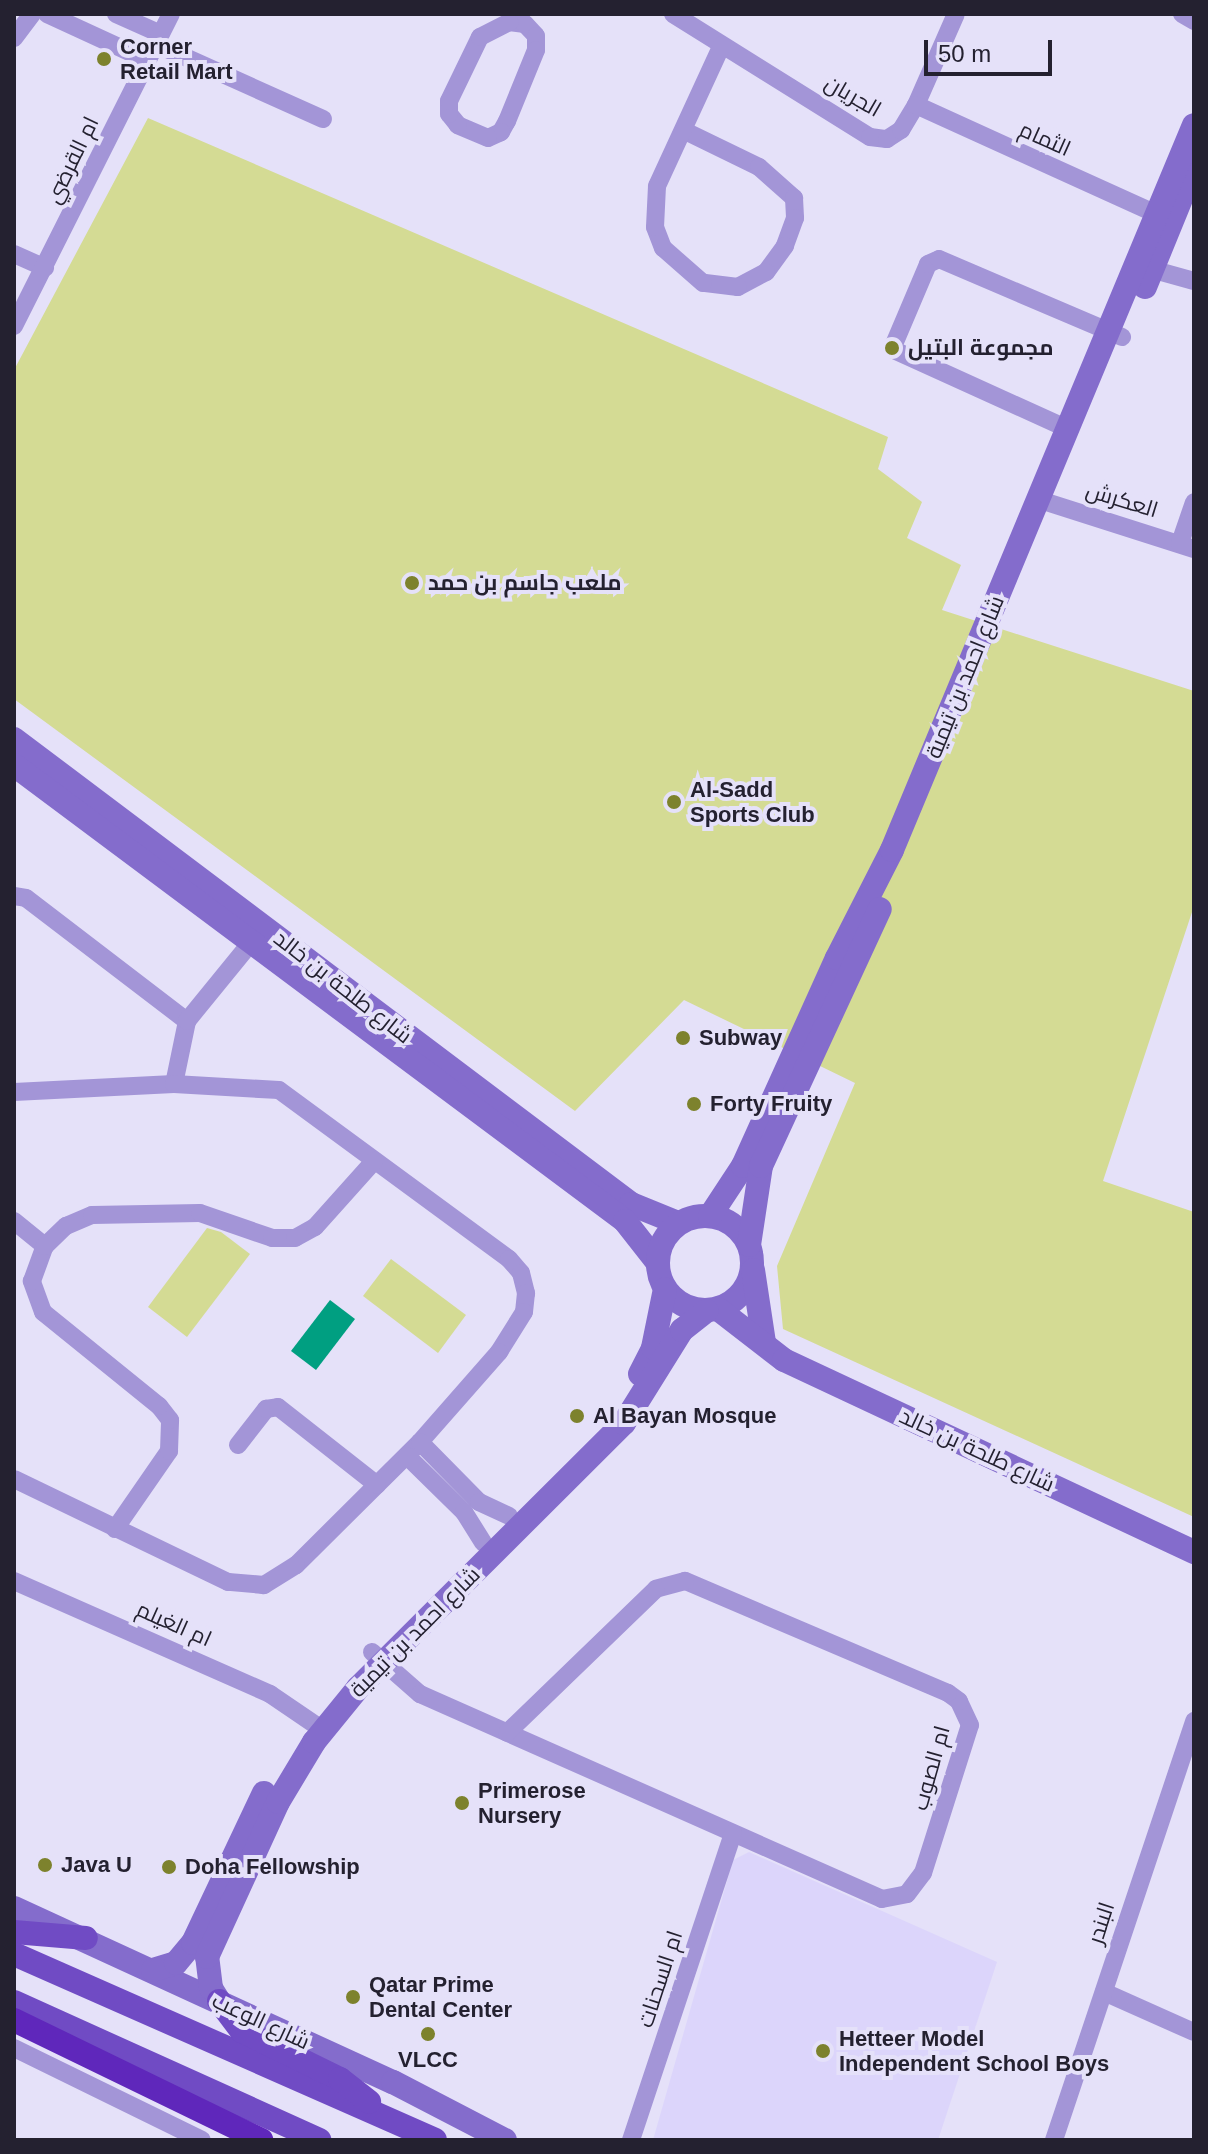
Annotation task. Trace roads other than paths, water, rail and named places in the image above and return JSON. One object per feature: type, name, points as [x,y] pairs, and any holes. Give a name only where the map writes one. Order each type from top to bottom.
[{"type":"highway","points":[[14,2020],[261,2140]]},
{"type":"main road","points":[[14,1932],[86,1938]]},
{"type":"main road","name":"شارع الوعب","points":[[14,1954],[435,2140]]},
{"type":"main road","points":[[219,2001],[242,2031],[340,2079],[384,2119]]},
{"type":"main road","points":[[14,2002],[319,2140]]},
{"type":"street","points":[[47,14],[155,46],[323,119]]},
{"type":"street","points":[[116,14],[155,46]]},
{"type":"street","name":"ام القرضي","points":[[14,326],[171,14]]},
{"type":"street","name":"الجريان","points":[[673,14],[870,137],[887,139],[894,135],[916,105],[956,14]]},
{"type":"street","points":[[1182,14],[1194,21]]},
{"type":"street","points":[[14,38],[23,17]]},
{"type":"street","points":[[527,19],[536,36],[536,50],[501,132],[488,138],[458,125],[449,114],[449,101],[480,37],[494,27],[527,19]]},
{"type":"street","points":[[685,131],[759,167],[794,198],[795,218],[785,246],[766,272],[738,287],[703,283],[663,248],[655,227],[657,186],[685,131],[722,45]]},
{"type":"street","name":"الثمام","points":[[916,105],[1156,214]]},
{"type":"street","name":"شارع احمد بن تيمية","points":[[1146,267],[1156,214],[1194,125]]},
{"type":"street","name":"شارع احمد بن تيمية","points":[[710,1216],[743,1166],[837,958],[892,850],[1146,267],[1194,167]]},
{"type":"street","points":[[14,254],[45,268]]},
{"type":"street","points":[[1068,429],[897,354],[892,341],[928,264],[939,259],[1116,335]]},
{"type":"street","points":[[1146,267],[1194,281]]},
{"type":"street","name":"شارع احمد بن تيمية","points":[[750,1255],[761,1166],[905,856],[1044,501],[1068,429],[1116,335]]},
{"type":"street","name":"العكرش","points":[[1044,501],[1187,546],[1194,502]]},
{"type":"street","name":"شارع طلحة بن خالد","points":[[14,739],[631,1204],[678,1223]]},
{"type":"street","name":"شارع طلحة بن خالد","points":[[14,765],[249,945],[625,1221],[657,1262]]},
{"type":"street","points":[[14,896],[26,898],[187,1021]]},
{"type":"street","points":[[174,1084],[187,1021],[249,945]]},
{"type":"street","points":[[14,1092],[174,1084],[279,1090],[509,1259],[521,1273],[526,1293],[524,1312],[499,1352],[413,1449],[296,1565],[264,1585],[228,1582],[14,1479]]},
{"type":"street","points":[[115,1529],[169,1451],[170,1420],[43,1312],[32,1281],[45,1246],[66,1226],[92,1215],[200,1213],[272,1238],[295,1238],[315,1227],[374,1161]]},
{"type":"street","points":[[750,1255],[746,1287],[712,1310],[683,1305],[665,1289],[657,1262],[660,1247],[678,1223],[710,1216],[734,1225],[750,1255],[764,1343]]},
{"type":"street","points":[[14,1221],[45,1246]]},
{"type":"street","name":"شارع احمد بن تيمية","points":[[153,1970],[176,1963],[193,1943],[263,1795],[316,1725],[483,1542],[625,1397],[653,1348],[665,1289]]},
{"type":"street","name":"شارع احمد بن تيمية","points":[[378,1658],[624,1423],[682,1330],[712,1310]]},
{"type":"street","name":"شارع طلحة بن خالد","points":[[712,1310],[793,1364],[1194,1552]]},
{"type":"street","points":[[238,1445],[266,1409],[278,1407],[377,1485]]},
{"type":"street","points":[[413,1449],[459,1494],[483,1542]]},
{"type":"street","points":[[459,1494],[509,1516]]},
{"type":"street","name":"ام الغيلم","points":[[14,1581],[270,1694],[316,1725]]},
{"type":"street","name":"ام الصوب","points":[[378,1658],[420,1694],[507,1733],[733,1834],[882,1899],[907,1894],[923,1873],[970,1736],[966,1713],[948,1693],[685,1581],[656,1589],[507,1733]]},
{"type":"street","name":"البندر","points":[[1054,2140],[1194,1721]]},
{"type":"street","name":"شارع احمد بن تيمية","points":[[219,2001],[207,1973],[210,1950],[316,1725]]},
{"type":"street","name":"ام السحنات","points":[[631,2140],[733,1834]]},
{"type":"street","name":"شارع الوعب","points":[[14,1908],[86,1938],[505,2140]]},
{"type":"street","points":[[1104,1992],[1194,2032]]},
{"type":"street","points":[[14,2048],[202,2140]]},
{"type":"place","name":"Corner Retail Mart","points":[[104,59]]},
{"type":"place","name":"مجموعة البتيل","points":[[892,348]]},
{"type":"place","name":"ملعب جاسم بن حمد","points":[[412,583]]},
{"type":"place","name":"Al-Sadd Sports Club","points":[[674,802]]},
{"type":"place","name":"Subway","points":[[683,1038]]},
{"type":"place","name":"Forty Fruity","points":[[694,1104]]},
{"type":"place","name":"Al Bayan Mosque","points":[[577,1416]]},
{"type":"place","name":"Primerose Nursery","points":[[462,1803]]},
{"type":"place","name":"Java U","points":[[45,1865]]},
{"type":"place","name":"Doha Fellowship","points":[[169,1867]]},
{"type":"place","name":"Qatar Prime Dental Center","points":[[353,1997]]},
{"type":"place","name":"VLCC","points":[[428,2034]]},
{"type":"place","name":"Hetteer Model Independent School Boys","points":[[823,2051]]}]
